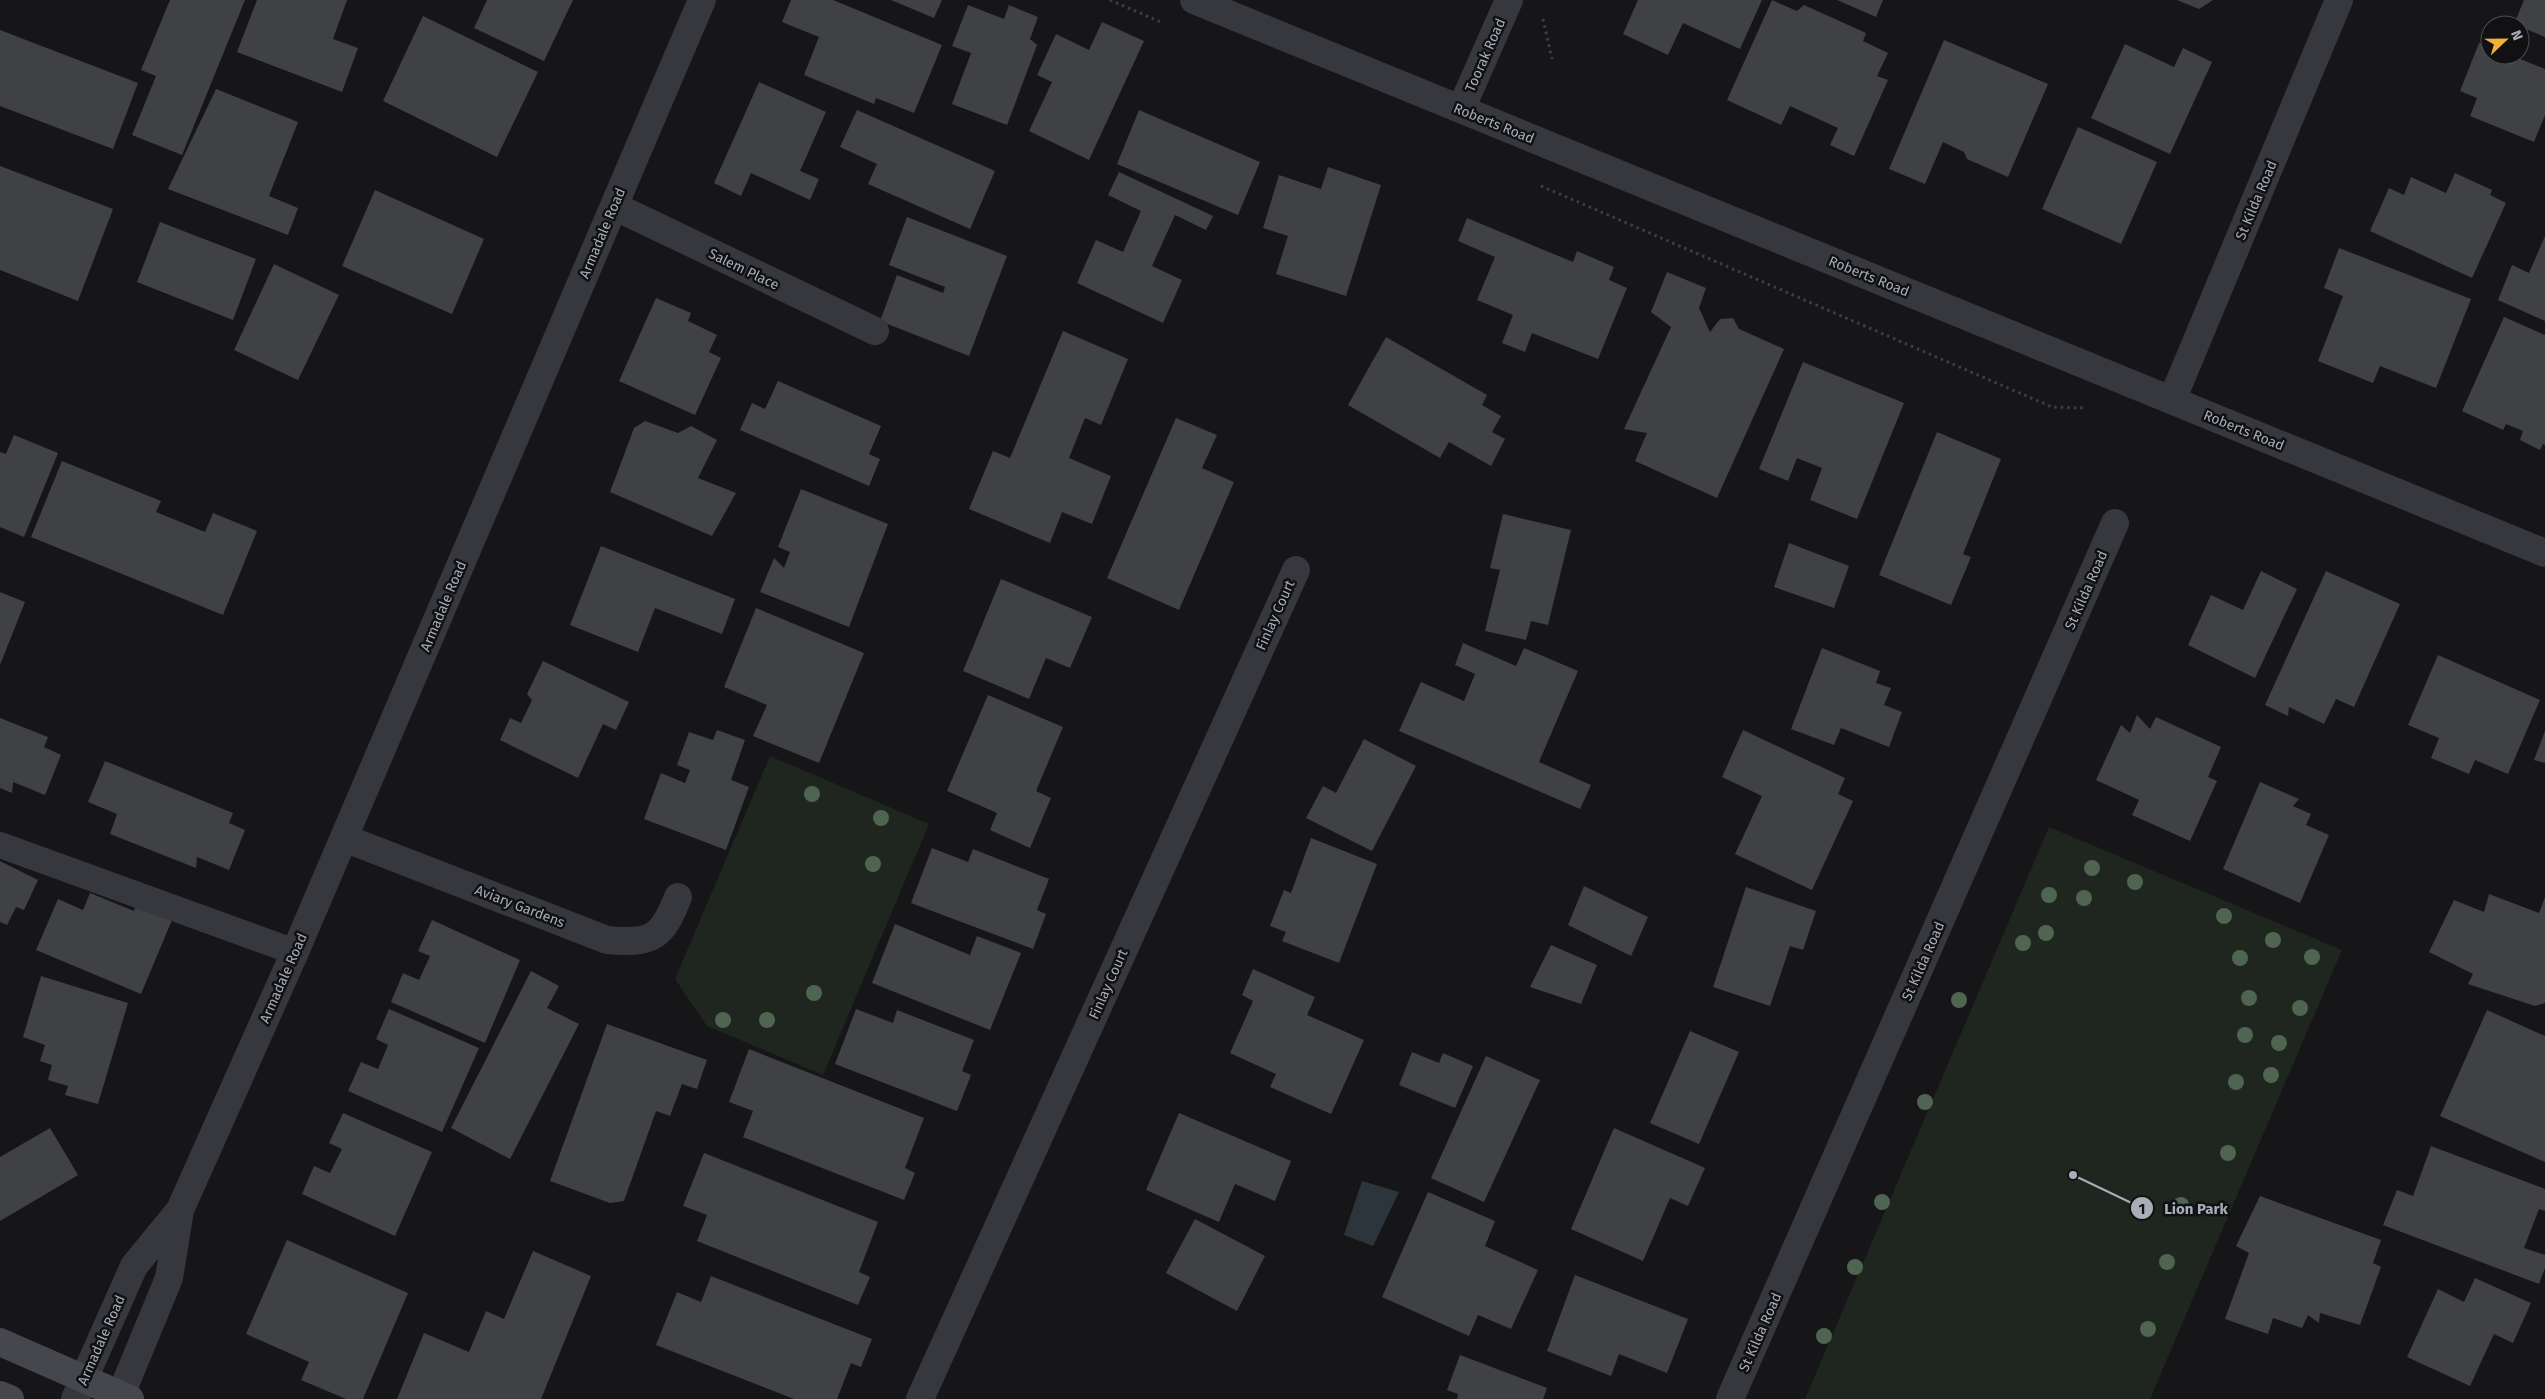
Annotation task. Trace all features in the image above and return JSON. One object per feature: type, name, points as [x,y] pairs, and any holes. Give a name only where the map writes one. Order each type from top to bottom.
[{"type":"main road","points":[[0,1342],[79,1389],[123,1398]]},
{"type":"main road","points":[[0,1395],[10,1399]]},
{"type":"street","name":"Armadale Road","points":[[123,1398],[169,1278],[180,1210],[295,952],[702,0]]},
{"type":"street","name":"Roberts Road","points":[[1194,0],[2545,553]]},
{"type":"street","name":"Toorak Road","points":[[1461,109],[1509,0]]},
{"type":"street","name":"St Kilda Road","points":[[2172,400],[2339,0]]},
{"type":"street","name":"Salem Place","points":[[614,206],[875,331]]},
{"type":"street","name":"St Kilda Road","points":[[1730,1399],[2115,523]]},
{"type":"street","name":"Finlay Court","points":[[920,1399],[1296,570]]},
{"type":"street","name":"Aviary Gardens","points":[[344,838],[607,940],[633,942],[653,936],[668,922],[678,897]]},
{"type":"street","name":"Armadale Road","points":[[79,1389],[134,1266],[180,1210]]},
{"type":"lane","points":[[0,845],[295,952]]},
{"type":"path","points":[[1541,14],[1552,59]]},
{"type":"shaded area","points":[[770,756],[929,824],[823,1075],[707,1026],[675,979]]},
{"type":"shaded area","points":[[2049,827],[2342,950],[2150,1399],[1805,1399]]},
{"type":"shaded area","points":[[1362,1181],[1399,1192],[1373,1246],[1344,1235]]},
{"type":"building","points":[[170,0],[245,0],[182,155],[132,135],[156,76],[141,70]]},
{"type":"building","points":[[257,0],[347,0],[333,39],[358,48],[342,92],[237,52]]},
{"type":"building","points":[[487,0],[573,0],[544,61],[474,28]]},
{"type":"building","points":[[791,0],[833,0],[942,45],[914,113],[876,98],[874,104],[804,75],[819,37],[782,22]]},
{"type":"building","points":[[891,0],[942,0],[934,18]]},
{"type":"building","points":[[1638,0],[1762,0],[1740,49],[1683,23],[1668,55],[1623,34]]},
{"type":"building","points":[[1772,0],[1797,11],[1804,5],[1866,33],[1863,41],[1888,53],[1877,76],[1888,80],[1854,156],[1830,145],[1838,128],[1790,106],[1781,125],[1727,100]]},
{"type":"building","points":[[1837,0],[1883,0],[1876,17]]},
{"type":"building","points":[[2177,0],[2213,0],[2199,9]]},
{"type":"building","points":[[2524,0],[2545,0],[2545,37],[2530,31],[2530,15],[2518,15]]},
{"type":"building","points":[[968,5],[1004,19],[1009,5],[1038,17],[1030,39],[1037,45],[1007,125],[952,104],[971,53],[952,46]]},
{"type":"building","points":[[423,16],[538,72],[497,157],[383,101]]},
{"type":"building","points":[[1102,22],[1144,41],[1089,160],[1029,131],[1052,82],[1037,75],[1056,34],[1089,50]]},
{"type":"building","points":[[0,30],[138,83],[113,149],[0,106]]},
{"type":"building","points":[[1944,40],[2048,84],[2008,177],[1967,159],[1964,152],[1943,142],[1925,184],[1889,169]]},
{"type":"building","points":[[2479,43],[2480,65],[2530,65],[2530,63],[2545,69],[2545,115],[2534,142],[2470,116],[2477,98],[2460,91]]},
{"type":"building","points":[[2125,44],[2174,67],[2183,48],[2212,62],[2170,154],[2091,118]]},
{"type":"building","points":[[759,82],[826,112],[800,171],[819,179],[810,200],[751,173],[741,196],[714,183]]},
{"type":"building","points":[[216,89],[298,122],[269,196],[298,208],[288,235],[168,189]]},
{"type":"building","points":[[857,110],[995,171],[970,229],[868,184],[877,164],[840,147]]},
{"type":"building","points":[[1139,110],[1260,162],[1238,215],[1117,164]]},
{"type":"building","points":[[2078,127],[2157,162],[2121,244],[2042,209]]},
{"type":"building","points":[[0,166],[113,209],[78,301],[0,270]]},
{"type":"building","points":[[1328,167],[1381,185],[1346,296],[1276,274],[1288,236],[1263,228],[1279,175],[1321,189]]},
{"type":"building","points":[[1119,172],[1213,216],[1206,230],[1175,215],[1152,266],[1182,280],[1163,323],[1077,283],[1096,240],[1123,252],[1141,211],[1108,195]]},
{"type":"building","points":[[2455,173],[2492,190],[2490,195],[2506,203],[2472,278],[2370,231],[2389,188],[2404,195],[2411,177],[2446,193]]},
{"type":"building","points":[[375,190],[484,239],[452,314],[342,266]]},
{"type":"building","points":[[907,217],[1007,256],[969,356],[880,321],[897,275],[943,293],[945,287],[889,265]]},
{"type":"building","points":[[1467,218],[1573,262],[1577,251],[1614,267],[1609,280],[1627,288],[1598,359],[1532,333],[1525,352],[1502,343],[1513,315],[1477,300],[1495,257],[1458,241]]},
{"type":"building","points":[[160,222],[256,259],[233,320],[137,282]]},
{"type":"building","points":[[2545,236],[2545,321],[2498,300],[2512,265],[2529,273]]},
{"type":"building","points":[[2339,248],[2471,299],[2436,388],[2380,366],[2373,383],[2318,361],[2343,296],[2324,288]]},
{"type":"building","points":[[274,264],[339,295],[298,380],[234,350]]},
{"type":"building","points":[[1667,272],[1706,288],[1699,308],[1710,332],[1720,319],[1733,318],[1739,329],[1784,349],[1717,498],[1635,461],[1647,433],[1624,429],[1671,327],[1651,312]]},
{"type":"building","points":[[656,298],[691,313],[688,321],[717,335],[709,352],[721,358],[695,415],[619,381]]},
{"type":"building","points":[[2504,317],[2545,335],[2545,445],[2543,444],[2540,450],[2520,440],[2523,431],[2506,424],[2503,430],[2462,411]]},
{"type":"building","points":[[1063,331],[1128,359],[1101,425],[1085,418],[1069,458],[1111,476],[1092,524],[1062,512],[1050,543],[969,509],[993,451],[1010,458]]},
{"type":"building","points":[[1386,337],[1487,395],[1482,405],[1501,416],[1492,432],[1505,439],[1491,466],[1449,442],[1440,458],[1348,405]]},
{"type":"building","points":[[1803,362],[1904,403],[1857,519],[1810,500],[1822,468],[1797,458],[1788,481],[1759,469]]},
{"type":"building","points":[[778,381],[881,426],[869,454],[880,459],[869,486],[740,430],[752,403],[765,409]]},
{"type":"building","points":[[1176,418],[1217,435],[1202,468],[1234,482],[1179,610],[1107,578]]},
{"type":"building","points":[[645,421],[678,433],[691,426],[717,440],[698,478],[736,493],[712,536],[610,492],[634,428]]},
{"type":"building","points":[[1937,432],[2001,459],[1963,554],[1971,557],[1951,605],[1879,575]]},
{"type":"building","points":[[14,435],[58,453],[24,537],[0,527],[0,452],[6,454]]},
{"type":"building","points":[[62,461],[161,501],[156,512],[205,532],[213,513],[257,531],[223,615],[31,537]]},
{"type":"building","points":[[801,489],[888,524],[849,627],[760,592],[774,558],[784,568],[790,552],[778,547]]},
{"type":"building","points":[[1503,514],[1571,530],[1548,625],[1531,621],[1526,640],[1485,631],[1500,570],[1490,568]]},
{"type":"building","points":[[1789,543],[1849,566],[1834,608],[1774,587]]},
{"type":"building","points":[[601,546],[735,599],[722,634],[655,608],[638,652],[570,625]]},
{"type":"building","points":[[2261,571],[2297,589],[2255,678],[2188,645],[2211,595],[2243,610]]},
{"type":"building","points":[[2326,571],[2400,604],[2354,707],[2336,699],[2324,724],[2289,707],[2288,716],[2265,705]]},
{"type":"building","points":[[1001,579],[1092,617],[1070,668],[1046,658],[1029,699],[963,671]]},
{"type":"building","points":[[0,592],[25,602],[0,665]]},
{"type":"building","points":[[756,608],[864,653],[819,763],[753,736],[767,705],[724,687]]},
{"type":"building","points":[[1463,643],[1516,666],[1524,648],[1578,671],[1539,762],[1591,785],[1580,809],[1399,731],[1421,682],[1464,701],[1475,674],[1455,665]]},
{"type":"building","points":[[1822,648],[1880,671],[1876,683],[1891,688],[1884,705],[1902,712],[1889,747],[1841,728],[1834,745],[1791,729]]},
{"type":"building","points":[[2438,655],[2540,700],[2508,774],[2475,760],[2469,774],[2431,758],[2439,738],[2408,725]]},
{"type":"building","points":[[543,661],[629,702],[616,730],[603,724],[578,778],[500,740],[510,718],[521,723],[532,700],[527,694]]},
{"type":"building","points":[[988,695],[1063,727],[1036,791],[1051,798],[1030,848],[990,830],[997,813],[947,791]]},
{"type":"building","points":[[2137,715],[2150,729],[2156,717],[2221,747],[2208,777],[2217,781],[2190,841],[2132,815],[2139,800],[2096,780],[2121,725],[2130,733]]},
{"type":"building","points":[[0,718],[48,737],[44,747],[61,755],[45,795],[13,782],[12,793],[0,788]]},
{"type":"building","points":[[717,730],[745,740],[731,780],[749,787],[726,850],[644,819],[661,773],[685,783],[690,770],[677,765],[689,732],[713,740]]},
{"type":"building","points":[[1743,730],[1845,778],[1838,794],[1853,801],[1812,890],[1735,854],[1762,796],[1722,777]]},
{"type":"building","points":[[2545,731],[2545,763],[2534,760]]},
{"type":"building","points":[[1364,739],[1416,766],[1372,851],[1306,818],[1323,786],[1336,793]]},
{"type":"building","points":[[105,761],[233,813],[229,823],[245,830],[229,870],[197,857],[196,868],[110,834],[117,814],[88,802]]},
{"type":"building","points":[[2260,782],[2299,799],[2293,806],[2311,814],[2306,825],[2329,835],[2300,903],[2223,869]]},
{"type":"building","points":[[1311,838],[1377,864],[1339,963],[1282,941],[1286,932],[1270,926],[1284,890],[1291,893]]},
{"type":"building","points":[[932,848],[968,862],[973,849],[1049,879],[1037,910],[1046,914],[1033,949],[911,903]]},
{"type":"building","points":[[0,861],[38,880],[24,910],[16,907],[7,925],[0,922]]},
{"type":"building","points":[[1584,886],[1648,917],[1631,956],[1568,925]]},
{"type":"building","points":[[1746,887],[1816,911],[1803,950],[1790,946],[1770,1006],[1713,987]]},
{"type":"building","points":[[90,893],[134,911],[136,904],[172,920],[141,994],[36,950],[58,899],[83,910]]},
{"type":"building","points":[[2489,894],[2539,913],[2545,897],[2545,1003],[2535,1006],[2468,984],[2473,974],[2429,952],[2454,900],[2484,912]]},
{"type":"building","points":[[432,920],[520,960],[485,1043],[391,1002],[403,973],[419,980],[430,956],[418,951]]},
{"type":"building","points":[[895,924],[970,955],[977,936],[1021,953],[990,1030],[872,983]]},
{"type":"building","points":[[1551,945],[1597,965],[1581,1004],[1530,987]]},
{"type":"building","points":[[1253,969],[1315,997],[1307,1015],[1364,1040],[1331,1114],[1270,1087],[1276,1074],[1230,1053],[1253,1001],[1242,995]]},
{"type":"building","points":[[531,971],[559,986],[547,1008],[579,1024],[510,1159],[451,1128]]},
{"type":"building","points":[[41,976],[128,1003],[98,1104],[65,1095],[68,1086],[48,1080],[52,1065],[40,1061],[45,1045],[23,1037]]},
{"type":"building","points":[[389,1009],[479,1048],[442,1132],[348,1091],[361,1062],[378,1069],[388,1045],[376,1039]]},
{"type":"building","points":[[856,1009],[893,1023],[897,1010],[974,1040],[962,1071],[971,1075],[957,1111],[835,1064]]},
{"type":"building","points":[[2487,1010],[2545,1036],[2545,1162],[2440,1116]]},
{"type":"building","points":[[607,1024],[707,1060],[697,1089],[682,1084],[670,1116],[656,1111],[624,1201],[610,1203],[550,1181]]},
{"type":"building","points":[[1690,1031],[1739,1052],[1699,1144],[1650,1123]]},
{"type":"building","points":[[749,1049],[924,1118],[905,1168],[915,1173],[904,1200],[743,1137],[753,1111],[729,1102]]},
{"type":"building","points":[[1412,1052],[1439,1063],[1443,1053],[1473,1066],[1455,1108],[1399,1085]]},
{"type":"building","points":[[1486,1056],[1540,1080],[1484,1202],[1431,1178]]},
{"type":"building","points":[[343,1113],[432,1152],[395,1236],[302,1194],[314,1166],[330,1173],[342,1149],[329,1143]]},
{"type":"building","points":[[1179,1113],[1291,1161],[1275,1201],[1235,1184],[1219,1222],[1146,1190]]},
{"type":"building","points":[[50,1128],[78,1175],[0,1221],[0,1157]]},
{"type":"building","points":[[1614,1128],[1705,1168],[1688,1206],[1670,1198],[1643,1261],[1571,1229]]},
{"type":"building","points":[[2431,1146],[2545,1189],[2545,1211],[2539,1209],[2524,1248],[2545,1255],[2545,1268],[2539,1284],[2383,1225],[2397,1190],[2413,1196]]},
{"type":"building","points":[[704,1153],[878,1222],[859,1272],[870,1277],[858,1305],[697,1241],[707,1215],[683,1206]]},
{"type":"building","points":[[1428,1192],[1495,1221],[1485,1246],[1538,1270],[1511,1329],[1478,1315],[1469,1336],[1382,1297]]},
{"type":"building","points":[[2260,1196],[2381,1240],[2373,1263],[2381,1267],[2360,1325],[2320,1313],[2319,1323],[2308,1315],[2302,1328],[2273,1318],[2268,1334],[2225,1319],[2249,1253],[2236,1246]]},
{"type":"building","points":[[1195,1219],[1265,1256],[1237,1311],[1166,1273]]},
{"type":"building","points":[[287,1240],[408,1293],[363,1399],[346,1399],[301,1380],[309,1362],[246,1334]]},
{"type":"building","points":[[533,1251],[591,1276],[541,1399],[397,1399],[424,1333],[469,1352],[486,1311],[504,1319]]},
{"type":"building","points":[[1575,1275],[1688,1319],[1667,1373],[1619,1354],[1611,1376],[1547,1351]]},
{"type":"building","points":[[711,1276],[872,1339],[861,1367],[851,1363],[837,1399],[794,1399],[656,1345],[677,1292],[701,1302]]},
{"type":"building","points":[[2475,1278],[2531,1303],[2513,1343],[2494,1334],[2470,1386],[2407,1357],[2438,1289],[2464,1302]]},
{"type":"building","points":[[1460,1355],[1547,1388],[1543,1399],[1457,1399],[1458,1394],[1447,1390]]},
{"type":"place","name":"Lion Park","points":[[2073,1175]]}]
